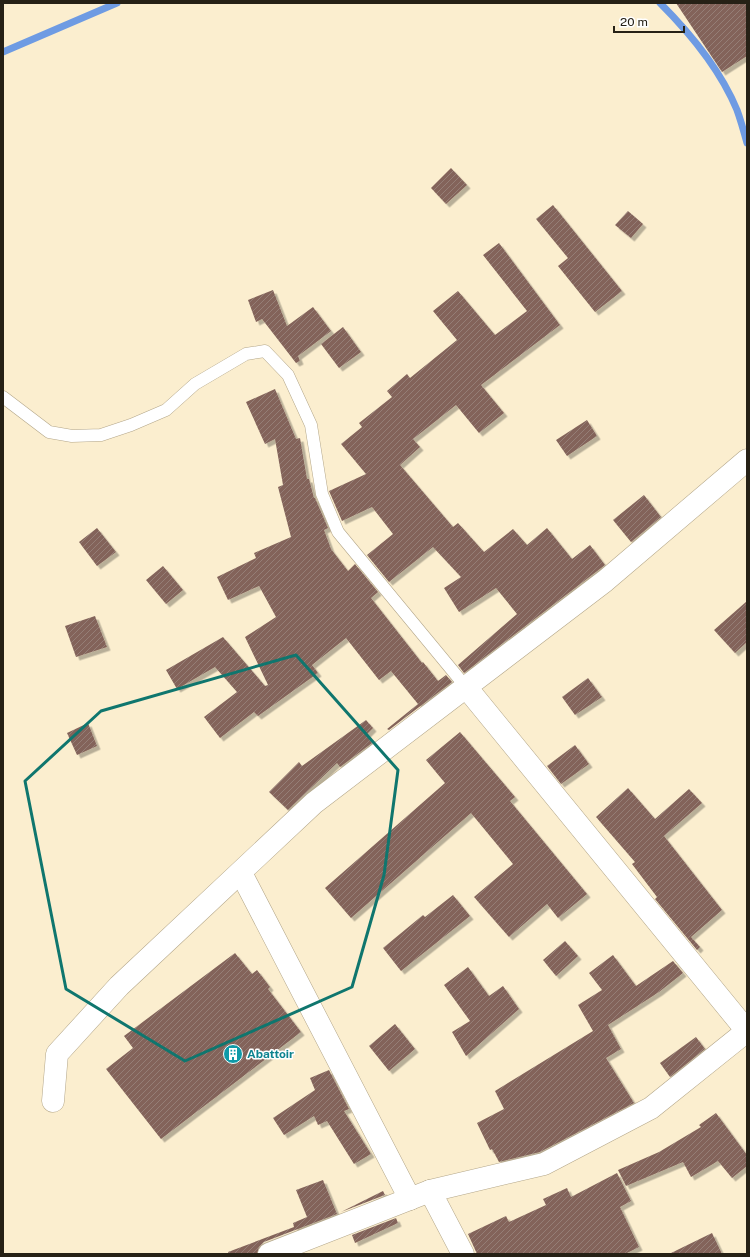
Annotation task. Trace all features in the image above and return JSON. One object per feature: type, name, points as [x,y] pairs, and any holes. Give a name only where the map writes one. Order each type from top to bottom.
[{"type":"street","points":[[53,1101],[57,1054],[119,986],[314,803],[605,580],[747,460]]},
{"type":"street","points":[[269,1254],[430,1191],[544,1164],[651,1108],[747,1031],[466,687]]},
{"type":"street","points":[[241,873],[410,1199]]},
{"type":"street","points":[[430,1191],[462,1254]]},
{"type":"lane","points":[[3,397],[49,432],[72,436],[101,434],[131,425],[166,410],[195,384],[246,354],[265,351],[288,375],[311,425],[322,494],[338,532],[466,687]]},
{"type":"highlighted area","points":[[296,655],[398,770],[384,875],[352,987],[185,1061],[66,989],[25,781],[101,711]]},
{"type":"building","points":[[676,3],[747,3],[747,56],[722,72]]},
{"type":"building","points":[[451,168],[467,185],[446,204],[431,188]]},
{"type":"building","points":[[553,205],[622,291],[595,312],[558,266],[568,258],[536,219]]},
{"type":"building","points":[[628,211],[643,224],[631,238],[615,225]]},
{"type":"building","points":[[499,243],[560,325],[481,385],[504,413],[479,433],[456,405],[413,439],[420,447],[400,465],[453,527],[458,523],[484,552],[513,529],[527,545],[547,528],[572,559],[590,545],[605,565],[464,673],[458,665],[517,614],[496,588],[459,612],[444,588],[461,577],[433,547],[389,582],[367,555],[393,534],[372,507],[342,521],[329,491],[366,474],[341,444],[362,427],[359,423],[392,397],[387,391],[407,374],[410,378],[457,340],[433,311],[458,291],[495,335],[527,311],[483,255]]},
{"type":"building","points":[[273,290],[287,326],[313,307],[331,331],[298,356],[300,361],[296,363],[262,319],[256,322],[248,300]]},
{"type":"building","points":[[343,327],[361,352],[339,368],[321,344]]},
{"type":"building","points":[[275,389],[296,439],[300,438],[307,479],[309,479],[314,498],[328,528],[324,530],[331,549],[348,571],[355,564],[378,592],[371,598],[438,681],[446,675],[452,682],[389,730],[387,729],[418,704],[391,671],[379,680],[346,638],[312,665],[318,673],[258,716],[254,712],[220,738],[204,717],[237,692],[215,667],[177,689],[166,670],[223,637],[265,686],[268,685],[245,637],[276,617],[259,586],[228,600],[217,577],[256,558],[254,553],[291,537],[278,487],[283,485],[275,439],[265,444],[246,402]]},
{"type":"building","points":[[587,420],[597,436],[567,456],[556,440]]},
{"type":"building","points":[[644,495],[661,517],[631,542],[613,520]]},
{"type":"building","points":[[97,528],[116,552],[97,566],[79,542]]},
{"type":"building","points":[[163,566],[183,590],[166,604],[146,580]]},
{"type":"building","points":[[747,601],[747,642],[735,653],[714,630]]},
{"type":"building","points":[[95,616],[107,647],[76,657],[65,626]]},
{"type":"building","points":[[588,678],[602,697],[575,715],[562,697]]},
{"type":"building","points":[[366,720],[373,728],[366,735],[372,743],[340,767],[337,763],[288,810],[269,792],[299,762],[302,766]]},
{"type":"building","points":[[88,723],[97,746],[77,755],[67,733]]},
{"type":"building","points":[[460,732],[515,797],[510,801],[587,894],[558,918],[547,904],[509,937],[474,897],[513,864],[471,813],[351,918],[325,888],[445,783],[426,760]]},
{"type":"building","points":[[575,745],[589,764],[561,784],[547,766]]},
{"type":"building","points":[[628,788],[655,819],[689,789],[702,803],[664,836],[722,910],[691,937],[700,947],[697,950],[655,899],[657,897],[632,864],[635,862],[596,817]]},
{"type":"building","points":[[453,895],[470,916],[401,971],[383,948],[423,915],[425,917]]},
{"type":"building","points":[[565,941],[578,956],[556,976],[543,960]]},
{"type":"building","name":"Abattoir","points":[[235,953],[252,974],[257,970],[270,987],[268,989],[301,1032],[161,1139],[106,1069],[133,1048],[124,1036]]},
{"type":"building","points":[[613,955],[636,986],[673,961],[683,973],[659,992],[608,1025],[621,1049],[606,1058],[634,1103],[540,1152],[499,1162],[492,1149],[490,1150],[477,1123],[504,1109],[495,1091],[593,1031],[578,1005],[602,990],[589,973]]},
{"type":"building","points":[[468,967],[489,996],[503,986],[519,1009],[466,1056],[452,1032],[470,1021],[444,985]]},
{"type":"building","points":[[395,1024],[415,1049],[389,1071],[369,1046]]},
{"type":"building","points":[[696,1037],[705,1049],[670,1077],[660,1063]]},
{"type":"building","points":[[329,1070],[349,1109],[344,1111],[371,1154],[354,1164],[327,1121],[318,1125],[314,1116],[284,1135],[273,1118],[315,1090],[310,1078]]},
{"type":"building","points":[[716,1113],[747,1155],[747,1166],[732,1178],[718,1161],[691,1177],[683,1162],[626,1186],[618,1170],[659,1152],[701,1127],[699,1125]]},
{"type":"building","points":[[617,1173],[631,1201],[620,1207],[639,1247],[625,1254],[477,1254],[468,1234],[506,1216],[509,1222],[546,1205],[543,1199],[567,1188],[571,1197]]},
{"type":"building","points":[[323,1180],[337,1214],[264,1242],[259,1247],[257,1254],[229,1254],[228,1252],[294,1227],[293,1223],[307,1217],[296,1190]]},
{"type":"building","points":[[383,1191],[385,1195],[341,1212]]},
{"type":"building","points":[[396,1218],[398,1223],[355,1243],[352,1235]]},
{"type":"building","points":[[712,1233],[722,1254],[669,1254]]},
{"type":"waterway","points":[[3,52],[117,3]]},
{"type":"waterway","points":[[660,3],[694,40],[722,80],[737,110],[747,143]]},
{"type":"place","name":"Abattoir","points":[[233,1054]]}]
